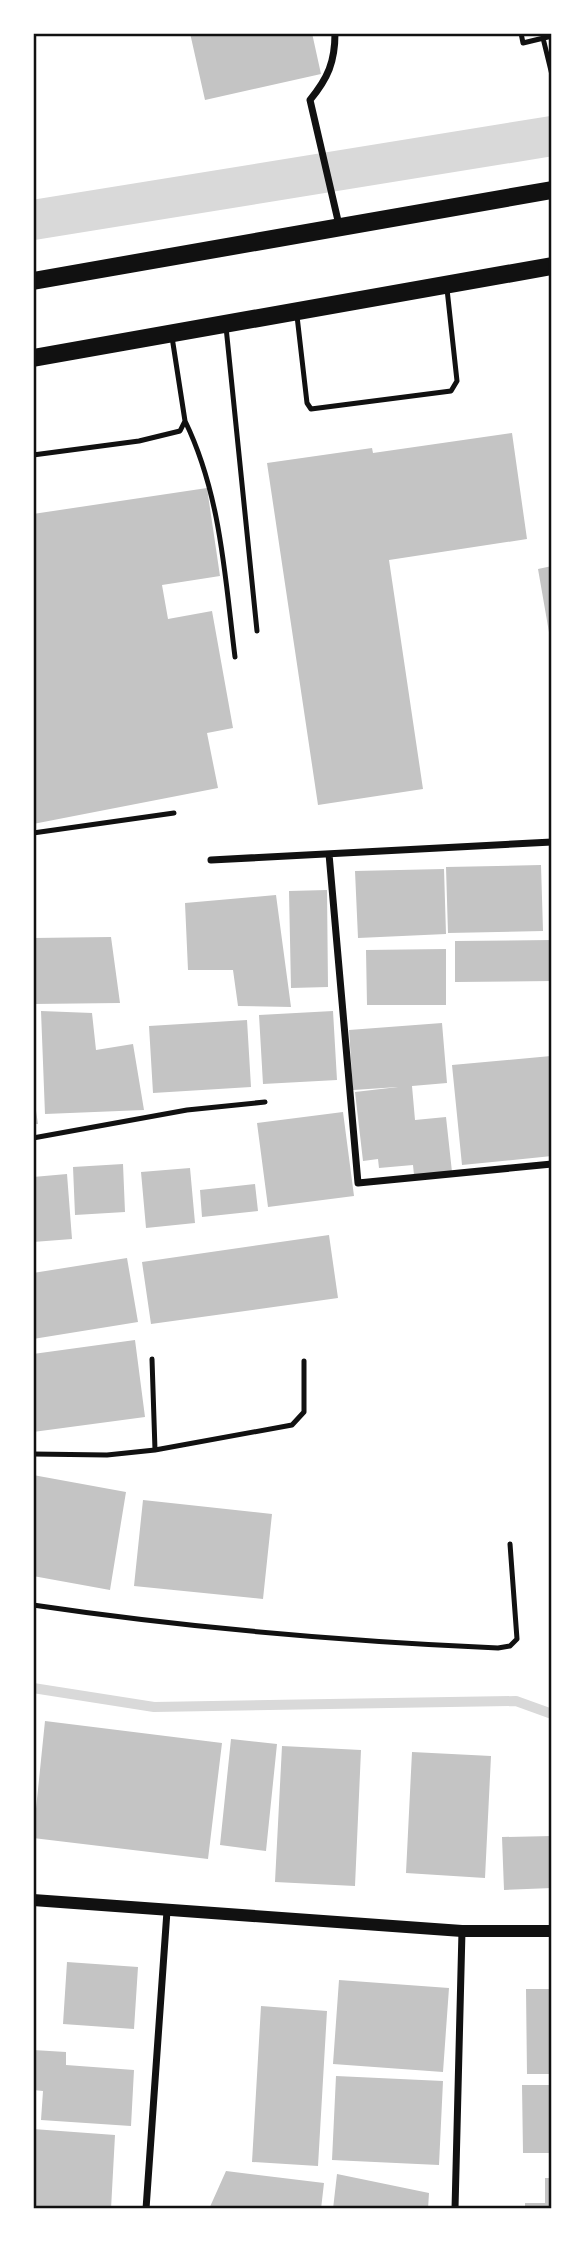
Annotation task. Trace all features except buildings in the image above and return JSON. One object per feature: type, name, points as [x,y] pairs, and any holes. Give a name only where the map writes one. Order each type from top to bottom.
[{"type":"main road","points":[[33,281],[339,225],[552,190]]},
{"type":"main road","points":[[33,358],[552,266]]},
{"type":"street","points":[[335,33],[335,57],[327,79],[310,100],[339,225]]},
{"type":"street","points":[[211,860],[552,842]]},
{"type":"street","points":[[329,854],[358,1183],[552,1164]]},
{"type":"street","points":[[33,1900],[462,1931],[552,1931]]},
{"type":"street","points":[[146,2209],[167,1911]]},
{"type":"street","points":[[455,2209],[462,1931]]},
{"type":"lane","points":[[521,33],[523,43],[552,36]]},
{"type":"lane","points":[[543,38],[551,73]]},
{"type":"lane","points":[[297,312],[307,403],[312,410],[452,391],[457,381],[447,286]]},
{"type":"lane","points":[[226,325],[257,631]]},
{"type":"lane","points":[[172,335],[185,421],[207,478],[218,526],[236,657]]},
{"type":"lane","points":[[33,455],[139,441],[180,431],[185,421]]},
{"type":"lane","points":[[33,833],[174,813]]},
{"type":"lane","points":[[33,1138],[187,1110],[265,1102]]},
{"type":"lane","points":[[152,1359],[155,1450]]},
{"type":"lane","points":[[33,1454],[107,1455],[155,1450],[292,1425],[304,1412],[304,1361]]},
{"type":"lane","points":[[33,1605],[158,1623],[336,1641],[498,1648],[510,1646],[517,1639],[510,1544]]},
{"type":"waterway","points":[[33,220],[552,136]]},
{"type":"waterway","points":[[33,1688],[154,1707],[516,1701],[552,1714]]}]
